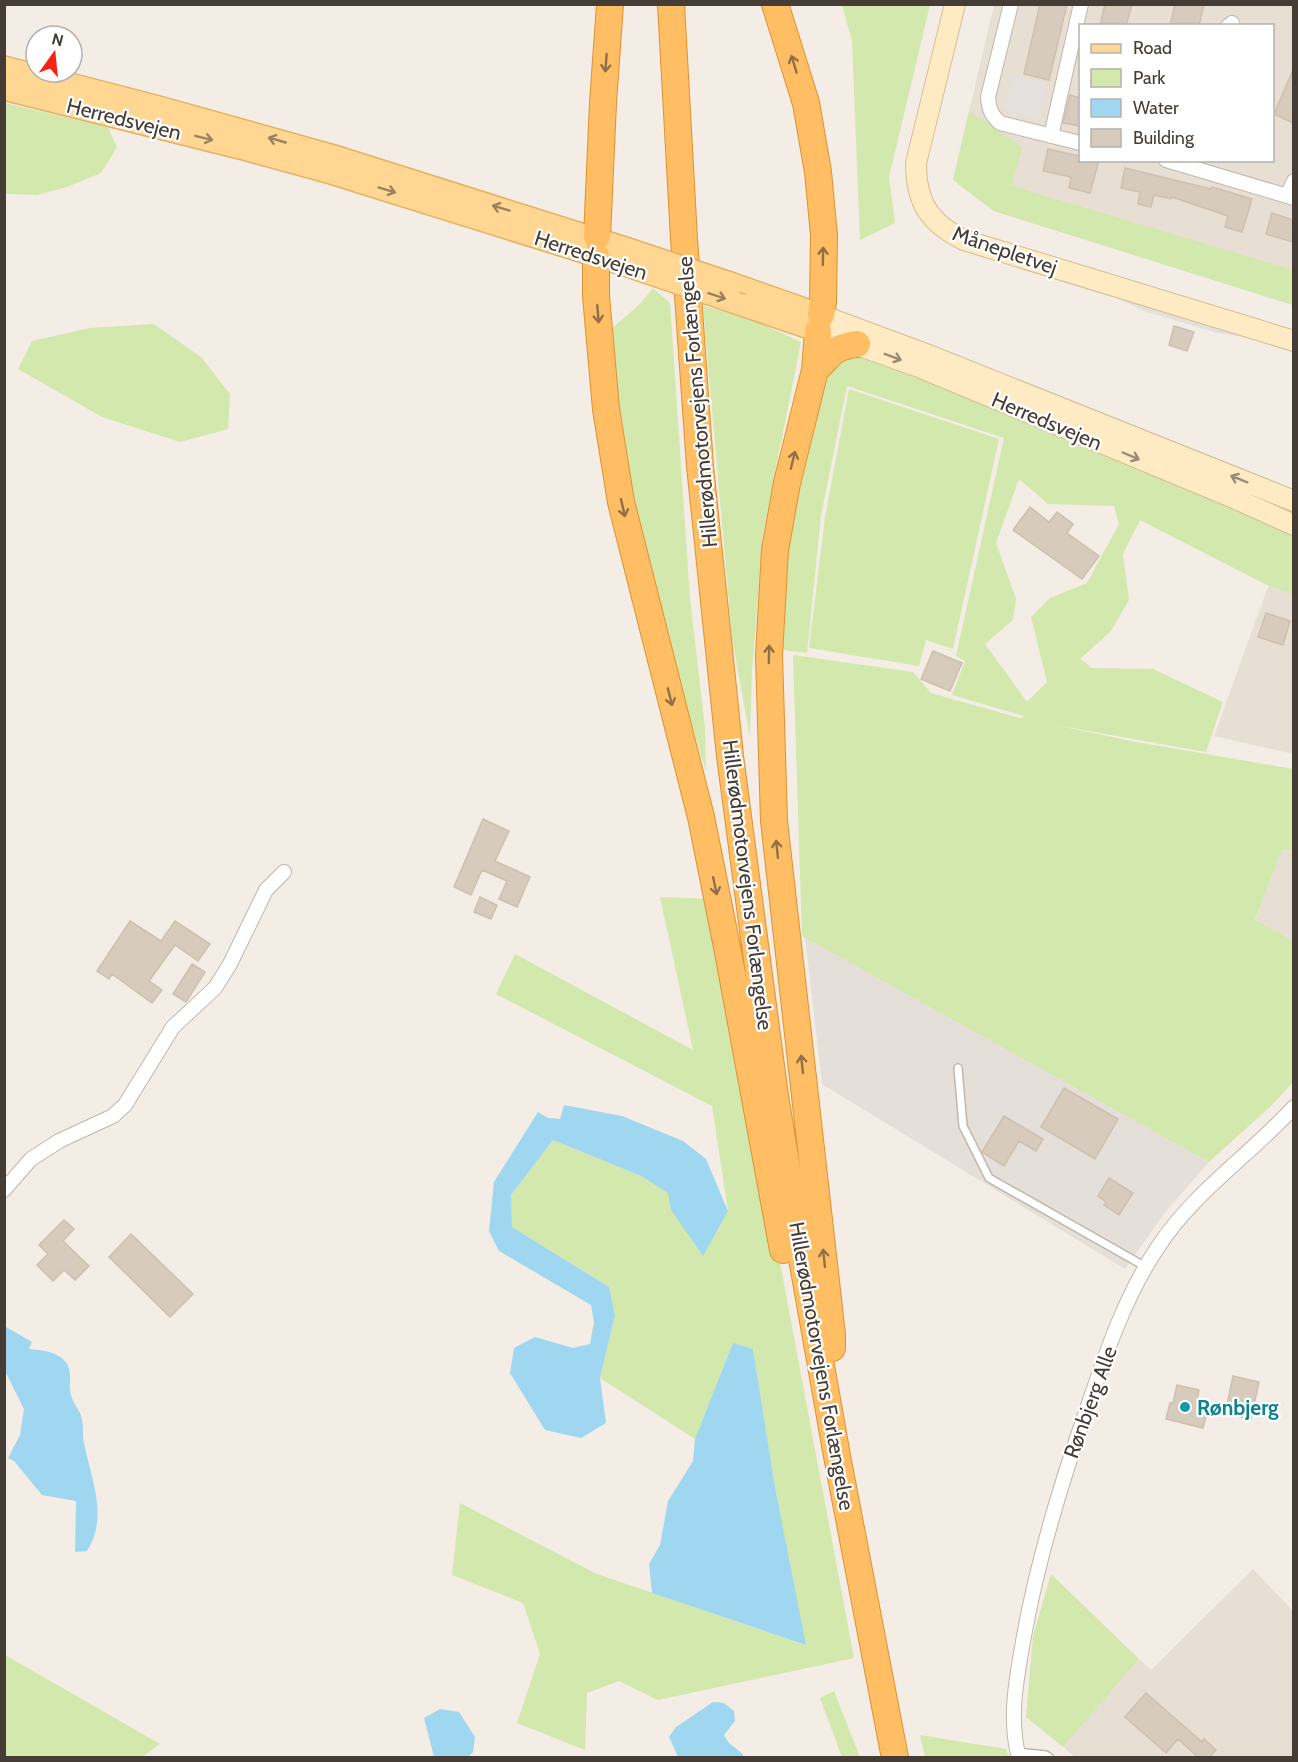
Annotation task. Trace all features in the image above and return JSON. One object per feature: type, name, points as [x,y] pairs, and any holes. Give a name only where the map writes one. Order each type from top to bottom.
[{"type":"highway","points":[[610,4],[603,103],[596,296],[606,409],[621,502],[701,817],[811,1402],[837,1456]]},
{"type":"highway","name":"Hillerødmotorvejens Forlængelse","points":[[671,4],[700,466],[730,756],[775,1096],[837,1456],[895,1758]]},
{"type":"highway","points":[[775,4],[806,102],[818,172],[824,235],[823,302],[814,370],[787,483],[775,550],[769,655],[774,820],[832,1335],[831,1421]]},
{"type":"highway","points":[[814,370],[831,352],[842,346],[857,344]]},
{"type":"main road","name":"Herredsvejen","points":[[4,67],[334,156],[623,256],[742,304],[819,323]]},
{"type":"main road","name":"Herredsvejen","points":[[4,89],[240,148],[597,247]]},
{"type":"main road","name":"Herredsvejen","points":[[623,256],[733,284],[819,323]]},
{"type":"street","name":"Månepletvej","points":[[955,4],[916,163],[916,182],[921,201],[932,218],[946,231],[964,240],[1293,342]]},
{"type":"street","points":[[1011,4],[988,97],[989,109],[1000,123],[1079,142]]},
{"type":"street","points":[[1051,136],[1081,4]]},
{"type":"street","points":[[1182,162],[1290,197],[1293,181]]},
{"type":"street","name":"Herredsvejen","points":[[819,323],[857,344],[1234,498],[1293,525]]},
{"type":"street","name":"Herredsvejen","points":[[819,323],[926,354],[1293,501]]},
{"type":"street","points":[[4,1190],[31,1159],[59,1141],[113,1116],[125,1105],[173,1027],[214,988],[230,964],[266,890],[284,872]]},
{"type":"street","name":"Rønbjerg Alle","points":[[1018,1755],[1013,1718],[1016,1682],[1030,1601],[1058,1493],[1103,1362],[1129,1296],[1158,1247],[1189,1206],[1293,1107]]},
{"type":"lane","points":[[958,1068],[963,1126],[989,1178],[1146,1267]]},
{"type":"lane","points":[[1018,1755],[1046,1755],[1050,1758]]},
{"type":"shaded area","points":[[994,5],[1293,5],[1293,305],[994,211],[953,180]]},
{"type":"shaded area","points":[[1012,75],[1047,83],[1038,119],[1004,110]]},
{"type":"shaded area","points":[[1099,289],[1269,341],[1217,333],[1144,311]]},
{"type":"shaded area","points":[[1287,534],[1294,537],[1293,754],[1214,736]]},
{"type":"shaded area","points":[[1282,850],[1293,851],[1293,941],[1255,921]]},
{"type":"shaded area","points":[[805,937],[1209,1162],[1167,1210],[1125,1269],[822,1084]]},
{"type":"shaded area","points":[[1253,1569],[1293,1611],[1293,1757],[1075,1757],[1063,1747],[1139,1659],[1151,1670]]},
{"type":"green space","points":[[842,5],[930,5],[889,177],[895,223],[860,240],[852,41]]},
{"type":"green space","points":[[5,103],[108,127],[117,147],[101,173],[67,187],[37,195],[5,194]]},
{"type":"green space","points":[[969,111],[1022,147],[1012,186],[1293,270],[1293,305],[994,211],[953,180]]},
{"type":"green space","points":[[653,288],[670,303],[690,599],[705,728],[706,772],[649,566],[621,434],[611,329],[640,304]]},
{"type":"green space","points":[[703,306],[750,318],[801,342],[763,534],[752,672],[750,738],[732,638]]},
{"type":"green space","points":[[154,324],[201,357],[230,394],[228,429],[180,442],[102,417],[18,369],[32,341],[90,328]]},
{"type":"green space","points":[[854,353],[1022,415],[1293,534],[1293,594],[1265,584],[1140,520],[1123,554],[1129,600],[1111,631],[1080,659],[1092,668],[1153,669],[1223,702],[1206,752],[1055,725],[1136,742],[1293,769],[1293,851],[1282,850],[1255,920],[1293,941],[1293,1082],[1272,1105],[1209,1162],[802,936],[793,655],[913,672],[931,693],[1016,717],[1023,718],[1024,716],[952,695],[965,661],[956,656],[1004,438],[847,386],[821,516],[807,653],[776,649],[788,532],[826,377],[835,362]],"holes":[[[1019,479],[1048,504],[1114,506],[1119,524],[1087,583],[1050,598],[1031,617],[1047,682],[1027,702],[985,644],[1013,620],[1016,599],[996,543]]]},
{"type":"green space","points":[[849,389],[999,439],[953,649],[926,640],[919,666],[809,648],[825,517]]},
{"type":"green space","points":[[660,897],[712,899],[854,1658],[658,1700],[619,1681],[587,1693],[585,1750],[517,1723],[540,1654],[523,1603],[452,1575],[460,1503],[597,1574],[805,1645],[775,1487],[753,1349],[733,1344],[695,1439],[600,1378],[615,1315],[609,1287],[512,1227],[511,1195],[553,1140],[641,1176],[669,1193],[671,1210],[703,1255],[728,1211],[712,1106],[496,994],[515,954],[693,1050]]},
{"type":"green space","points":[[1051,1574],[1139,1659],[1063,1747],[1026,1717],[1033,1636]]},
{"type":"green space","points":[[5,1655],[160,1744],[142,1757],[5,1757]]},
{"type":"green space","points":[[834,1691],[860,1757],[842,1757],[820,1698]]},
{"type":"green space","points":[[920,1735],[1006,1749],[1009,1757],[925,1757]]},
{"type":"water","points":[[564,1105],[622,1116],[683,1141],[706,1159],[728,1211],[703,1256],[671,1210],[668,1193],[641,1176],[553,1140],[511,1195],[512,1227],[609,1287],[615,1315],[600,1378],[606,1423],[581,1438],[545,1430],[510,1373],[514,1348],[535,1337],[573,1348],[590,1344],[594,1322],[591,1305],[499,1251],[489,1231],[494,1182],[538,1112],[548,1118],[560,1119]]},
{"type":"water","points":[[6,1327],[32,1342],[29,1349],[56,1355],[64,1360],[69,1368],[70,1391],[81,1417],[83,1440],[98,1511],[97,1525],[87,1551],[75,1552],[76,1501],[42,1495],[14,1461],[8,1458],[20,1435],[24,1409],[5,1371],[4,1329]]},
{"type":"water","points":[[733,1343],[753,1349],[775,1487],[806,1645],[652,1593],[649,1564],[660,1545],[668,1501],[693,1461],[695,1439]]},
{"type":"water","points":[[713,1702],[724,1703],[734,1711],[735,1721],[724,1735],[729,1743],[743,1754],[743,1757],[678,1757],[669,1737],[676,1727]]},
{"type":"water","points":[[440,1709],[459,1712],[475,1737],[473,1752],[468,1757],[434,1757],[424,1718]]},
{"type":"building","points":[[1040,4],[1067,4],[1049,80],[1024,74]]},
{"type":"building","points":[[1105,4],[1132,4],[1127,24],[1100,24]]},
{"type":"building","points":[[1175,4],[1204,4],[1199,24],[1170,24]]},
{"type":"building","points":[[1293,70],[1293,123],[1274,114]]},
{"type":"building","points":[[1070,95],[1079,98],[1079,126],[1063,123]]},
{"type":"building","points":[[1048,149],[1079,156],[1079,162],[1098,162],[1090,193],[1069,188],[1071,177],[1043,171]]},
{"type":"building","points":[[1125,168],[1211,189],[1212,187],[1252,199],[1242,232],[1225,227],[1228,216],[1172,197],[1171,199],[1154,195],[1151,207],[1138,204],[1140,192],[1121,188]]},
{"type":"building","points":[[1272,213],[1293,220],[1293,242],[1266,234]]},
{"type":"building","points":[[1174,326],[1194,332],[1187,351],[1169,345]]},
{"type":"building","points":[[1030,507],[1049,522],[1057,512],[1073,524],[1067,533],[1099,556],[1082,579],[1013,530]]},
{"type":"building","points":[[1266,613],[1290,621],[1283,645],[1258,637]]},
{"type":"building","points":[[933,651],[962,663],[950,691],[921,679]]},
{"type":"building","points":[[483,819],[509,831],[495,861],[530,877],[517,907],[499,899],[507,881],[482,870],[471,895],[454,887]]},
{"type":"building","points":[[480,897],[497,905],[491,919],[474,912]]},
{"type":"building","points":[[130,921],[161,941],[175,921],[210,944],[198,961],[175,945],[149,981],[162,990],[152,1003],[112,974],[109,979],[97,971]]},
{"type":"building","points":[[192,964],[205,972],[186,1002],[173,994]]},
{"type":"building","points":[[1064,1088],[1118,1119],[1095,1159],[1041,1127]]},
{"type":"building","points":[[1004,1116],[1043,1139],[1036,1151],[1019,1141],[1004,1166],[982,1152]]},
{"type":"building","points":[[1109,1178],[1133,1193],[1119,1215],[1104,1205],[1106,1202],[1098,1196]]},
{"type":"building","points":[[64,1220],[74,1229],[63,1241],[89,1266],[75,1280],[64,1270],[53,1281],[37,1265],[48,1254],[39,1245]]},
{"type":"building","points":[[131,1234],[193,1294],[170,1317],[109,1257]]},
{"type":"building","points":[[1233,1376],[1259,1382],[1251,1419],[1225,1414]]},
{"type":"building","name":"Rønbjerg","points":[[1177,1385],[1199,1390],[1196,1406],[1208,1408],[1203,1428],[1166,1419]]},
{"type":"building","points":[[1146,1693],[1202,1742],[1204,1739],[1216,1750],[1209,1758],[1199,1758],[1178,1739],[1166,1753],[1125,1717]]},
{"type":"place","name":"Rønbjerg","points":[[1185,1407]]}]
